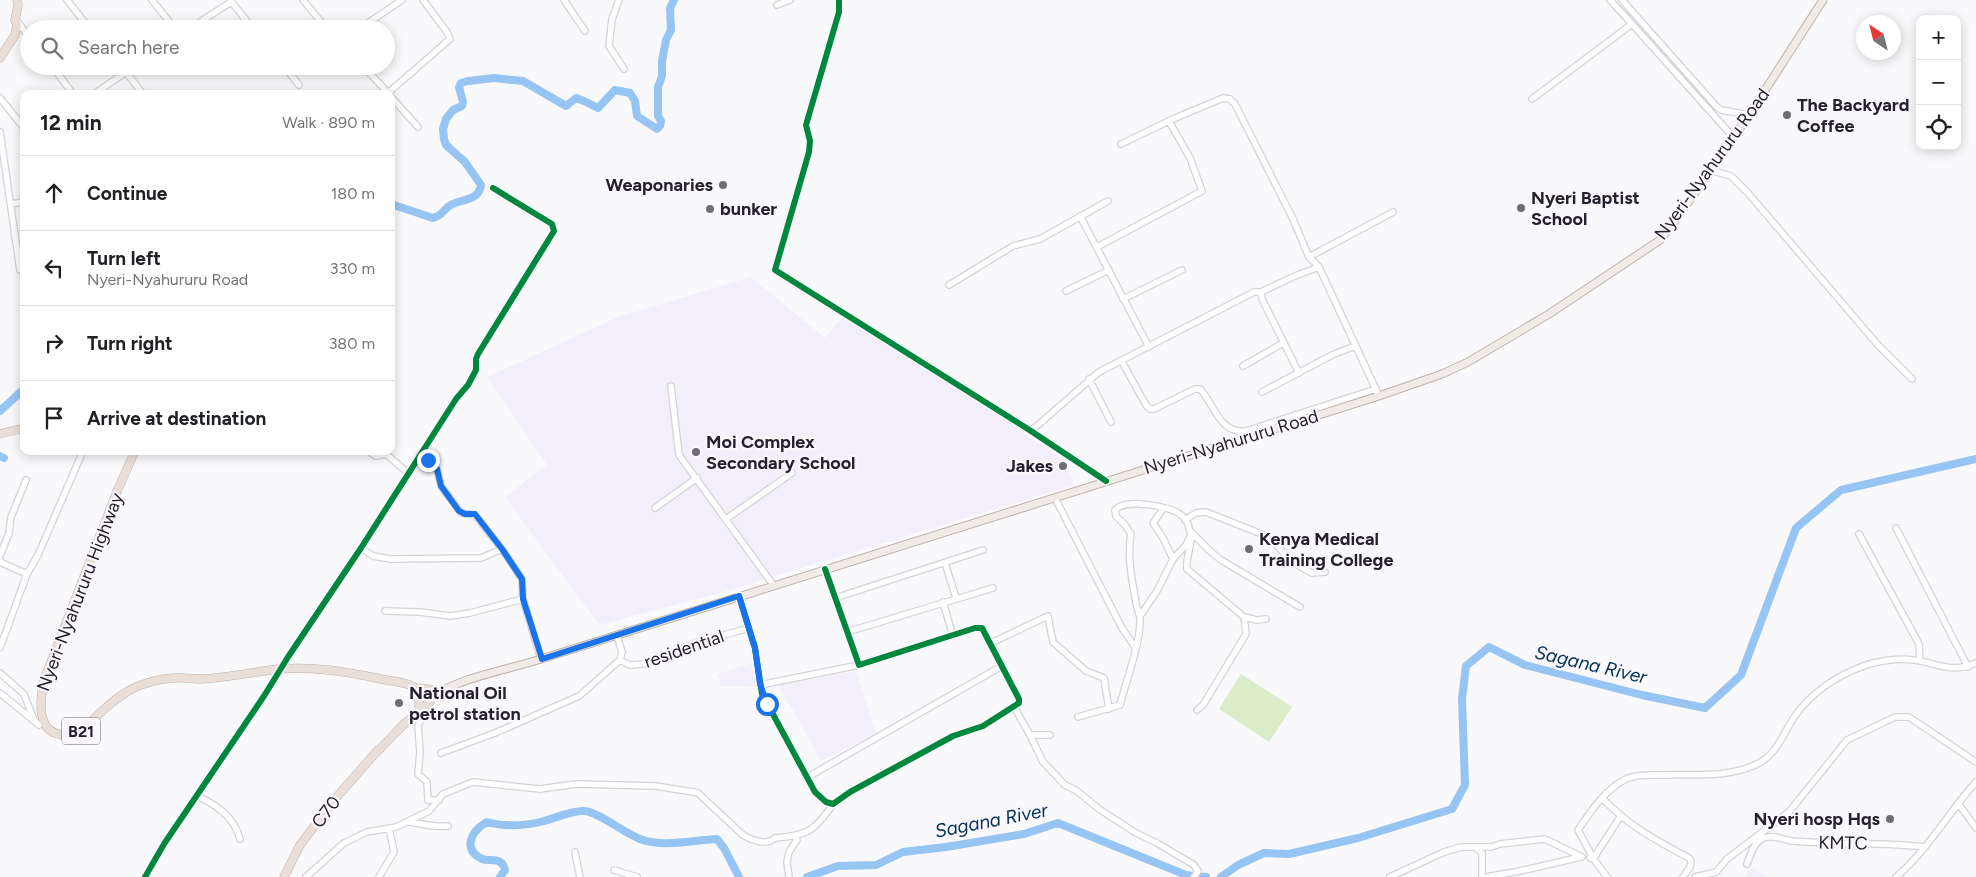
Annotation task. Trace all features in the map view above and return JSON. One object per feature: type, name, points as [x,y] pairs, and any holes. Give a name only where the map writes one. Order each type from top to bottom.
[{"type":"highway","points":[[0,58],[15,35],[17,0]]},
{"type":"highway","points":[[0,434],[20,429]]},
{"type":"highway","name":"Nyeri-Nyahururu Highway","points":[[133,455],[51,658],[44,680],[40,710],[44,722],[51,730],[59,734],[76,733],[121,696],[143,684],[183,678],[199,680],[281,669],[327,670],[350,672],[405,683],[419,691]]},
{"type":"highway","points":[[419,691],[420,700],[425,704]]},
{"type":"highway","points":[[419,691],[425,704]]},
{"type":"highway","name":"B21","points":[[419,691],[440,691]]},
{"type":"highway","name":"C70","points":[[284,877],[300,846],[335,800],[395,728],[425,704]]},
{"type":"main road","name":"Nyeri-Nyahururu Road","points":[[425,704],[440,691],[1379,396],[1442,374],[1468,362],[1550,314],[1652,247],[1666,233],[1734,138],[1824,0]]},
{"type":"main road","name":"Nyeri-Nyahururu Road","points":[[425,704],[444,693],[497,673]]},
{"type":"street","points":[[67,0],[83,20]]},
{"type":"street","points":[[152,0],[168,20]]},
{"type":"street","points":[[303,0],[319,20]]},
{"type":"street","points":[[372,20],[402,0]]},
{"type":"street","points":[[393,90],[450,40],[447,32],[423,0]]},
{"type":"street","points":[[564,0],[585,31]]},
{"type":"street","points":[[619,0],[612,18],[609,46],[624,69]]},
{"type":"street","points":[[777,5],[790,0]]},
{"type":"street","points":[[839,0],[839,12],[806,125],[810,141],[809,152],[775,270],[1031,431],[1106,481]]},
{"type":"street","points":[[1610,0],[1734,138]]},
{"type":"street","points":[[1622,0],[1716,106],[1721,110],[1749,115]]},
{"type":"street","points":[[202,20],[231,1],[246,20]]},
{"type":"street","points":[[15,20],[20,26]]},
{"type":"street","points":[[1532,99],[1632,24]]},
{"type":"street","points":[[59,75],[70,90]]},
{"type":"street","points":[[100,90],[122,75]]},
{"type":"street","points":[[128,75],[140,90]]},
{"type":"street","points":[[291,75],[299,85]]},
{"type":"street","points":[[371,75],[384,90]]},
{"type":"street","points":[[0,98],[20,123]]},
{"type":"street","points":[[1121,144],[1223,98],[1230,99],[1239,112],[1293,219],[1309,257],[1319,267],[1379,396]]},
{"type":"street","points":[[395,101],[418,126]]},
{"type":"street","points":[[1097,247],[1202,191],[1190,158],[1169,121]]},
{"type":"street","points":[[0,132],[20,270]]},
{"type":"street","points":[[0,157],[6,172]]},
{"type":"street","points":[[1710,170],[1731,176],[1748,193],[1769,220],[1821,276],[1850,312],[1912,379]]},
{"type":"street","points":[[145,877],[164,844],[361,548],[456,399],[468,386],[476,370],[478,354],[554,231],[552,224],[493,188]]},
{"type":"street","points":[[949,285],[1013,246],[1040,239],[1108,202]]},
{"type":"street","points":[[11,204],[20,203]]},
{"type":"street","points":[[1309,257],[1394,212]]},
{"type":"street","points":[[1080,216],[1149,347]]},
{"type":"street","points":[[1031,431],[1089,379],[1122,360],[1254,292],[1261,292],[1319,267]]},
{"type":"street","points":[[1066,291],[1109,270]]},
{"type":"street","points":[[1123,299],[1182,270]]},
{"type":"street","points":[[1261,292],[1299,372]]},
{"type":"street","points":[[1243,366],[1284,343]]},
{"type":"street","points":[[1262,392],[1299,372],[1356,346]]},
{"type":"street","points":[[1122,360],[1140,395],[1150,409],[1154,409],[1195,389],[1200,389],[1226,426],[1239,431],[1246,431],[1376,389]]},
{"type":"street","points":[[1089,379],[1111,422]]},
{"type":"street","points":[[671,386],[679,455],[774,586]]},
{"type":"street","points":[[420,454],[437,469],[441,486],[459,511],[465,514],[475,514],[522,579],[523,599],[542,659]]},
{"type":"street","points":[[0,648],[27,574],[38,554],[81,455]]},
{"type":"street","points":[[387,455],[408,472]]},
{"type":"street","points":[[726,519],[792,473]]},
{"type":"street","points":[[655,508],[697,478]]},
{"type":"street","points":[[0,556],[9,533],[12,516],[26,480]]},
{"type":"street","points":[[1055,498],[1122,628],[1135,647]]},
{"type":"street","points":[[1140,616],[1136,607],[1130,567],[1129,544],[1131,534],[1126,525],[1116,516],[1115,510],[1119,506],[1130,503],[1150,505],[1175,511],[1186,520],[1191,533],[1221,560],[1290,602],[1300,606]]},
{"type":"street","points":[[1163,509],[1153,523],[1173,559]]},
{"type":"street","points":[[1186,520],[1196,513],[1206,512],[1264,535],[1272,540],[1292,562],[1312,573],[1325,572]]},
{"type":"street","points":[[1896,528],[1968,667]]},
{"type":"street","points":[[1078,717],[1120,705],[1135,647],[1140,616],[1173,559],[1186,544],[1191,533]]},
{"type":"street","points":[[1191,533],[1187,569],[1244,617],[1257,620],[1266,619]]},
{"type":"street","points":[[1859,534],[1919,644],[1920,661]]},
{"type":"street","points":[[361,548],[373,556],[392,560],[481,558],[502,549]]},
{"type":"street","points":[[836,598],[983,550]]},
{"type":"street","points":[[0,560],[2,563],[27,574]]},
{"type":"street","points":[[945,563],[956,598]]},
{"type":"street","points":[[825,569],[858,665]]},
{"type":"street","points":[[847,632],[993,588]]},
{"type":"street","points":[[739,596],[758,665],[760,684],[767,704],[806,778],[819,797],[833,804]]},
{"type":"street","points":[[385,611],[420,612],[450,616],[470,613],[523,599]]},
{"type":"street","points":[[943,602],[953,636]]},
{"type":"street","points":[[991,642],[1048,616],[1054,642],[1086,671],[1104,678],[1109,709]]},
{"type":"street","points":[[1197,710],[1203,705],[1246,634],[1244,617]]},
{"type":"street","name":"residential","points":[[620,660],[630,665],[643,664],[691,645],[749,628]]},
{"type":"street","points":[[306,877],[344,843],[367,832],[389,828],[406,822],[429,811],[443,794],[473,782],[540,789],[576,784],[655,786],[698,793],[750,840],[771,842],[775,838],[795,836],[812,829],[833,804],[850,792],[953,736],[983,726],[1019,703],[1019,699],[991,642],[985,631],[979,628],[858,665],[760,684]]},
{"type":"street","points":[[441,752],[495,733],[579,696],[620,660],[622,652],[617,636]]},
{"type":"street","points":[[1607,877],[1593,858],[1578,830],[1602,798],[1624,780],[1650,775],[1706,775],[1737,772],[1757,765],[1777,747],[1797,712],[1822,688],[1869,664],[1906,660],[1920,661],[1946,668],[1968,667],[1976,663]]},
{"type":"street","points":[[806,778],[1002,666]]},
{"type":"street","points":[[0,673],[24,694],[37,722],[0,693]]},
{"type":"street","points":[[425,704],[418,726],[420,752],[418,774],[427,782],[428,800],[439,800]]},
{"type":"street","points":[[1014,707],[1043,762],[1065,785],[1077,791],[1098,809],[1136,833],[1194,864],[1198,871],[1194,877]]},
{"type":"street","points":[[1696,877],[1716,872],[1726,859],[1789,812],[1847,740],[1890,719],[1901,716],[1910,717],[1976,762]]},
{"type":"street","points":[[1030,735],[1050,734]]},
{"type":"street","points":[[1896,877],[1926,847],[1976,782]]},
{"type":"street","points":[[197,796],[222,810],[230,818],[238,831],[240,839]]},
{"type":"street","points":[[1602,798],[1620,817],[1638,830],[1688,858],[1691,861],[1690,868],[1682,877]]},
{"type":"street","points":[[1958,803],[1975,824]]},
{"type":"street","points":[[1593,858],[1620,817]]},
{"type":"street","points":[[406,822],[440,828],[448,826]]},
{"type":"street","points":[[379,877],[394,852],[389,828]]},
{"type":"street","points":[[789,877],[787,862],[789,852],[796,842],[795,836]]},
{"type":"street","name":"KMTC","points":[[1747,864],[1752,851],[1761,839],[1770,836],[1792,841],[1926,847]]},
{"type":"street","points":[[1390,877],[1444,852],[1461,847],[1476,848],[1545,840],[1582,856],[1593,858]]},
{"type":"street","points":[[1476,848],[1482,853],[1482,877]]},
{"type":"street","points":[[575,852],[580,877]]},
{"type":"street","points":[[1486,877],[1582,856]]},
{"type":"street","points":[[614,870],[637,877]]},
{"type":"shaded area","name":"Moi Complex Secondary School","points":[[751,277],[825,338],[841,319],[849,314],[1066,462],[1074,485],[713,595],[599,625],[505,497],[547,465],[487,377],[618,317]]},
{"type":"shaded area","points":[[752,663],[756,687],[721,686],[718,674]]},
{"type":"shaded area","points":[[856,671],[876,733],[821,761],[780,690],[780,684]]},
{"type":"shaded area","points":[[1753,867],[1766,877],[1745,877]]},
{"type":"green space","points":[[1241,674],[1292,707],[1269,742],[1219,709]]},
{"type":"waterway","points":[[395,205],[433,218],[440,215],[449,206],[472,197],[479,191],[481,185],[465,162],[446,145],[444,139],[443,129],[446,119],[453,110],[462,106],[463,102],[459,87],[461,83],[494,78],[523,81],[566,106],[576,98],[598,108],[615,90],[630,93],[635,101],[637,116],[657,129],[661,121],[658,116],[658,87],[662,76],[662,61],[666,40],[671,30],[670,8],[674,0]]},
{"type":"waterway","points":[[0,411],[20,393]]},
{"type":"waterway","points":[[0,456],[4,458]]},
{"type":"waterway","name":"Sagana River","points":[[1221,877],[1238,865],[1264,853],[1289,854],[1358,838],[1452,809],[1465,785],[1462,699],[1466,666],[1489,647],[1525,665],[1642,695],[1705,708],[1741,675],[1796,528],[1841,490],[1976,459]]},
{"type":"waterway","name":"Sagana River","points":[[500,877],[505,870],[502,863],[496,860],[482,859],[472,850],[471,840],[481,826],[487,822],[508,825],[530,824],[580,811],[591,812],[634,836],[649,842],[678,843],[717,839],[724,848],[739,877]]},
{"type":"waterway","name":"Sagana River","points":[[807,877],[838,866],[876,865],[903,852],[1024,834],[1058,823],[1186,875],[1206,877]]},
{"type":"cycle path","points":[[839,0],[839,12],[806,125],[810,141],[809,152],[775,270],[1031,431],[1106,481]]},
{"type":"cycle path","points":[[145,877],[164,844],[264,696],[456,399],[468,385],[476,370],[478,354],[554,231],[552,224],[493,188]]},
{"type":"cycle path","points":[[739,596],[755,648],[762,694],[815,792],[826,802],[833,804],[850,792],[953,736],[983,726],[1019,703],[1019,699],[982,628],[975,628],[859,665],[825,569]]},
{"type":"place","name":"The Backyard Coffee","points":[[1787,115]]},
{"type":"place","name":"Weaponaries","points":[[723,185]]},
{"type":"place","name":"Nyeri Baptist School","points":[[1521,208]]},
{"type":"place","name":"bunker","points":[[710,209]]},
{"type":"place","name":"Moi Complex Secondary School","points":[[696,452]]},
{"type":"place","name":"Jakes","points":[[1063,466]]},
{"type":"place","name":"Kenya Medical Training College","points":[[1249,549]]},
{"type":"place","name":"National Oil petrol station","points":[[399,703]]},
{"type":"place","name":"Nyeri hosp Hqs","points":[[1890,819]]},
{"type":"route","points":[[428,460],[437,469],[438,480],[441,486],[459,511],[468,515],[475,514],[522,579],[523,599],[542,659],[739,596],[755,648],[762,694],[767,704]]}]
